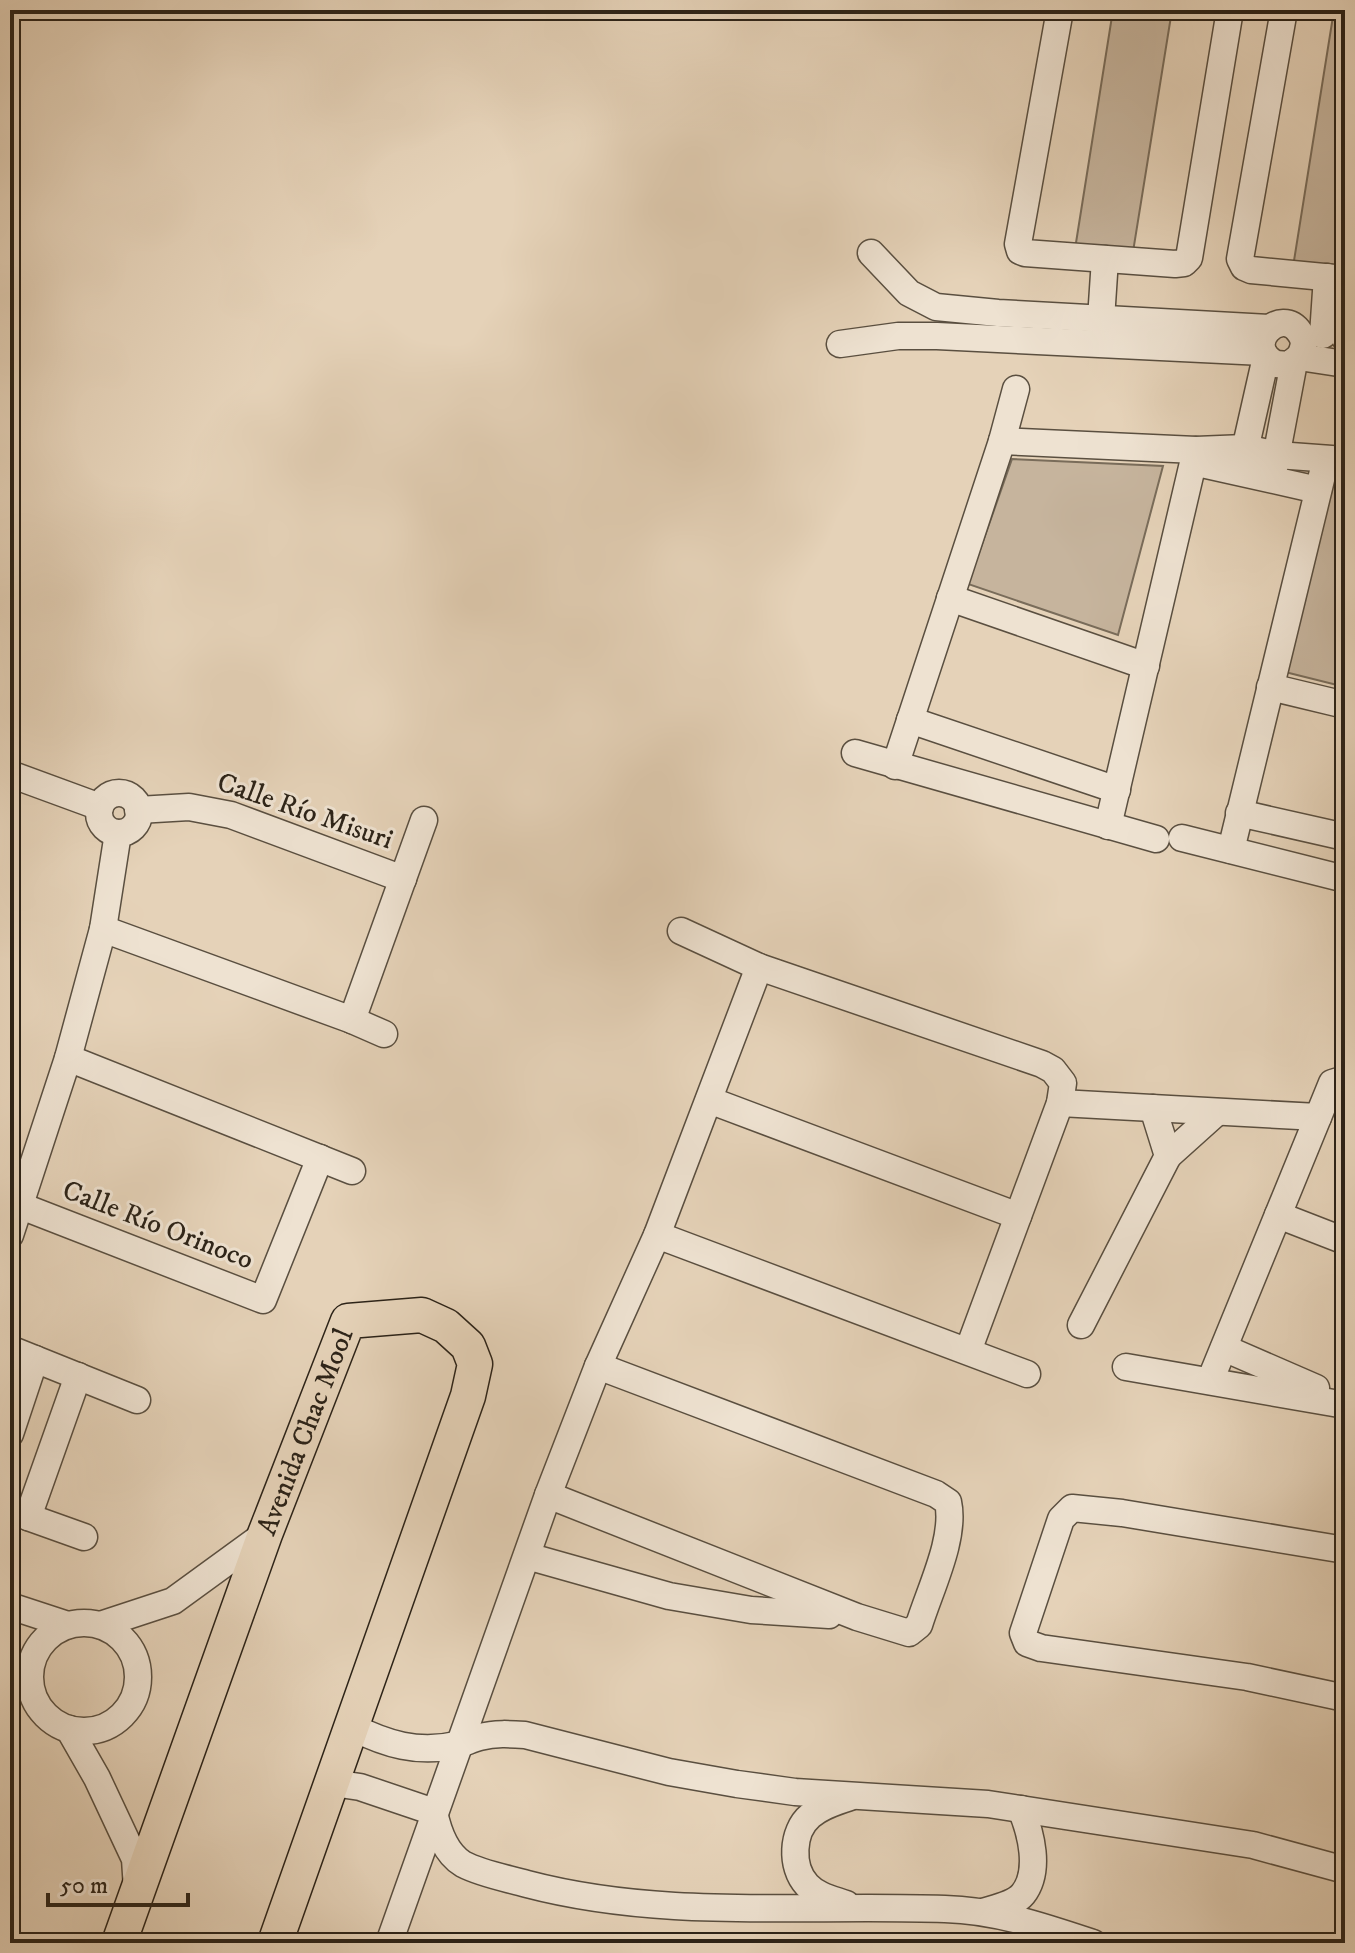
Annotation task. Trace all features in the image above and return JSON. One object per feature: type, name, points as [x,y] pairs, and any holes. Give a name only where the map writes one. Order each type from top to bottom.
[{"type":"main road","name":"Avenida Chac Mool","points":[[119,1943],[265,1534],[348,1321],[422,1315],[446,1326],[468,1346],[475,1364],[468,1396],[275,1943]]},
{"type":"street","points":[[1060,10],[1018,244],[1020,251],[1175,264],[1184,263],[1189,258],[1230,10]]},
{"type":"street","points":[[1274,468],[1322,342],[1336,278],[1251,270],[1244,267],[1240,259],[1284,10]]},
{"type":"street","points":[[871,253],[909,293],[936,307],[1092,318],[1266,346],[1282,365],[1322,342]]},
{"type":"street","points":[[1092,318],[1097,258]]},
{"type":"street","points":[[901,336],[912,323],[909,293]]},
{"type":"street","points":[[993,340],[990,325],[998,313]]},
{"type":"street","points":[[1242,460],[1266,346],[1282,323],[1322,342],[1345,364]]},
{"type":"street","points":[[840,344],[901,336],[1266,346]]},
{"type":"street","points":[[895,766],[1002,441],[1016,389]]},
{"type":"street","points":[[1002,441],[1242,460],[1274,468],[1318,490]]},
{"type":"street","points":[[1108,826],[1195,456]]},
{"type":"street","points":[[1274,468],[1336,460]]},
{"type":"street","points":[[1231,850],[1318,490],[1336,460]]},
{"type":"street","points":[[950,598],[1146,666]]},
{"type":"street","points":[[1270,687],[1345,705]]},
{"type":"street","points":[[910,720],[1117,790]]},
{"type":"street","points":[[855,753],[1108,826],[1231,850],[1345,879]]},
{"type":"street","points":[[10,766],[10,774],[100,807]]},
{"type":"street","points":[[120,794],[132,799],[138,810],[133,826],[118,833],[102,825],[100,807],[108,797],[120,794]]},
{"type":"street","name":"Calle Río Misuri","points":[[138,810],[189,807],[231,815],[403,879]]},
{"type":"street","points":[[1239,813],[1345,837]]},
{"type":"street","name":"Calle Río Misuri","points":[[352,1020],[424,820]]},
{"type":"street","points":[[10,1235],[68,1058],[103,929],[118,833]]},
{"type":"street","points":[[103,929],[384,1034]]},
{"type":"street","points":[[681,931],[759,967],[1042,1064],[1053,1070],[1063,1083],[1060,1103],[968,1351]]},
{"type":"street","points":[[389,1943],[548,1495],[598,1366],[657,1235],[759,967]]},
{"type":"street","points":[[68,1058],[352,1171]]},
{"type":"street","points":[[1210,1381],[1332,1083],[1345,1079]]},
{"type":"street","points":[[709,1100],[1018,1216]]},
{"type":"street","points":[[1060,1103],[1318,1117]]},
{"type":"street","points":[[1153,1108],[1168,1156]]},
{"type":"street","points":[[1081,1325],[1168,1156],[1217,1112]]},
{"type":"street","name":"Calle Río Orinoco","points":[[21,1206],[263,1300],[320,1158]]},
{"type":"street","points":[[1278,1215],[1345,1241]]},
{"type":"street","points":[[657,1235],[1027,1374]]},
{"type":"street","points":[[1224,1348],[1345,1403]]},
{"type":"street","points":[[10,1349],[137,1400]]},
{"type":"street","points":[[10,1434],[35,1359]]},
{"type":"street","points":[[548,1495],[857,1617],[909,1633],[919,1625],[949,1533],[951,1516],[948,1502],[936,1494],[598,1366]]},
{"type":"street","points":[[1126,1367],[1345,1403]]},
{"type":"street","points":[[78,1376],[19,1513],[84,1537]]},
{"type":"street","points":[[1345,1550],[1137,1515],[1072,1508],[1061,1519],[1023,1633],[1027,1643],[1041,1648],[1247,1677],[1345,1698]]},
{"type":"street","points":[[100,1625],[173,1601],[265,1534]]},
{"type":"street","points":[[527,1556],[669,1596],[751,1610],[857,1617]]},
{"type":"street","points":[[10,1606],[68,1625]]},
{"type":"street","points":[[68,1625],[100,1625],[127,1643],[139,1675],[137,1692],[129,1707],[110,1724],[86,1731],[69,1729],[46,1715],[21,1686],[30,1676],[33,1659],[41,1644],[53,1632],[68,1625]]},
{"type":"street","points":[[352,1727],[382,1742],[401,1747],[440,1748],[500,1733],[525,1735],[669,1772],[795,1792],[988,1804],[1253,1845],[1345,1870]]},
{"type":"street","points":[[69,1729],[97,1778],[135,1859],[137,1893]]},
{"type":"street","points":[[333,1783],[360,1787],[434,1812]]},
{"type":"street","points":[[857,1795],[819,1808],[807,1818],[798,1832],[796,1865],[806,1884],[823,1896],[861,1909]]},
{"type":"street","points":[[979,1913],[1006,1905],[1023,1895],[1033,1859],[1032,1844],[1021,1809]]},
{"type":"street","points":[[434,1812],[443,1840],[462,1863],[490,1874],[574,1896],[723,1909],[948,1909],[1049,1929],[1093,1943]]},
{"type":"shaded area","points":[[1113,10],[1172,10],[1132,258],[1075,249]]},
{"type":"shaded area","points":[[1334,10],[1345,10],[1345,275],[1293,267]]},
{"type":"shaded area","points":[[1012,459],[1163,466],[1118,635],[968,584]]},
{"type":"shaded area","points":[[1329,474],[1345,476],[1345,687],[1285,672]]}]
